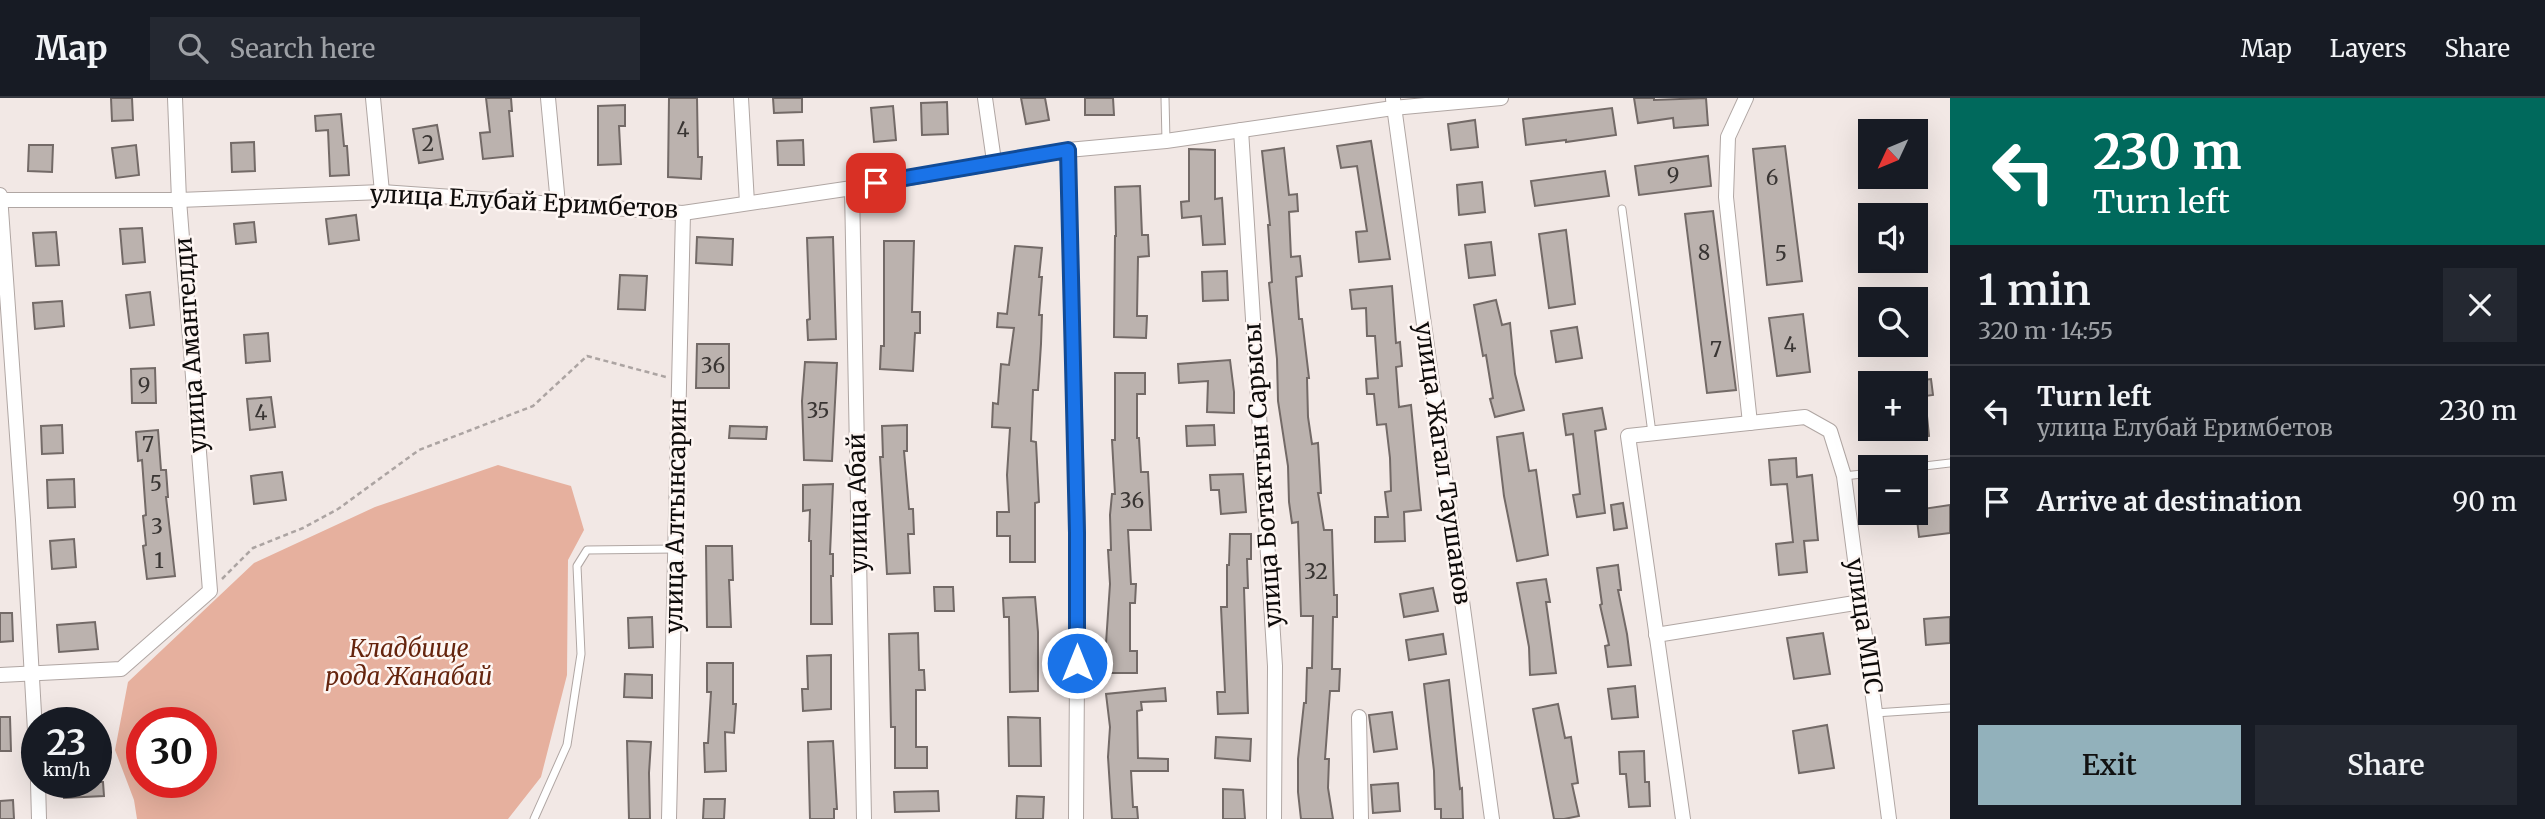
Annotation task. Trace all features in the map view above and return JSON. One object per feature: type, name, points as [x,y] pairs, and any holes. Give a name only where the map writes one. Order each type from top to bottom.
[{"type":"street","name":"улица Амангелди","points":[[175,98],[179,200],[210,591]]},
{"type":"street","points":[[373,98],[382,192]]},
{"type":"street","points":[[548,98],[558,204]]},
{"type":"street","points":[[741,98],[747,203]]},
{"type":"street","points":[[985,98],[994,161]]},
{"type":"street","name":"улица Елубай Еримбетов","points":[[0,197],[179,200],[382,192],[683,213],[852,188],[994,161],[1068,150],[1166,141],[1393,103],[1502,98]]},
{"type":"street","points":[[1746,98],[1728,137],[1726,197],[1750,423]]},
{"type":"street","name":"улица Жагал Таушанов","points":[[1393,103],[1492,819]]},
{"type":"street","name":"улица Ботактын Сарысы","points":[[1241,130],[1275,666],[1274,819]]},
{"type":"street","points":[[1068,150],[1077,533],[1076,819]]},
{"type":"street","name":"улица Абай","points":[[852,188],[864,819]]},
{"type":"street","points":[[0,197],[34,707]]},
{"type":"street","name":"улица Алтынсарин","points":[[669,819],[683,213]]},
{"type":"street","name":"улица МПС","points":[[1656,635],[1628,436],[1805,417],[1830,431],[1844,476],[1889,819]]},
{"type":"street","points":[[0,675],[121,669],[210,591]]},
{"type":"street","points":[[1683,819],[1656,635],[1861,602]]},
{"type":"street","points":[[1359,717],[1361,819]]},
{"type":"street","points":[[38,798],[39,819]]},
{"type":"lane","points":[[1165,98],[1166,141]]},
{"type":"lane","points":[[1622,209],[1652,434]]},
{"type":"lane","points":[[1928,466],[1950,463]]},
{"type":"lane","points":[[1844,476],[1858,474]]},
{"type":"lane","points":[[534,819],[567,745],[581,654],[578,566],[587,550],[675,549]]},
{"type":"lane","points":[[1875,713],[1950,708]]},
{"type":"path","points":[[210,591],[253,548],[303,528],[338,509],[419,450],[533,406],[587,356],[679,380]]},
{"type":"green space","name":"Кладбище рода Жанабай","points":[[498,465],[571,486],[584,530],[568,560],[567,675],[541,777],[508,819],[137,819],[133,798],[217,798],[217,707],[126,707],[126,779],[115,750],[128,682],[254,563],[375,507]]},
{"type":"building","points":[[111,98],[132,98],[133,120],[112,121]]},
{"type":"building","points":[[486,98],[511,98],[512,111],[509,111],[513,156],[483,159],[480,133],[490,132]]},
{"type":"building","points":[[669,98],[697,98],[701,179],[668,177]]},
{"type":"building","points":[[773,98],[802,98],[802,112],[774,113]]},
{"type":"building","points":[[1021,98],[1045,98],[1049,120],[1026,124]]},
{"type":"building","points":[[1085,98],[1113,98],[1114,115],[1085,115]]},
{"type":"building","points":[[1634,98],[1706,98],[1708,125],[1674,128],[1673,118],[1638,123]]},
{"type":"building","points":[[947,102],[948,134],[922,135],[921,103]]},
{"type":"building","points":[[625,105],[625,126],[619,126],[621,164],[598,165],[598,106]]},
{"type":"building","points":[[893,106],[896,140],[874,142],[871,108]]},
{"type":"building","points":[[1612,108],[1616,135],[1526,145],[1523,119]]},
{"type":"building","points":[[341,114],[349,175],[330,176],[328,130],[316,131],[315,116]]},
{"type":"building","points":[[1475,120],[1478,147],[1451,150],[1448,124]]},
{"type":"building","points":[[437,125],[443,159],[419,163],[413,129]]},
{"type":"building","points":[[803,140],[804,165],[778,165],[777,141]]},
{"type":"building","points":[[1371,141],[1390,259],[1359,262],[1356,232],[1367,231],[1357,166],[1341,168],[1337,146]]},
{"type":"building","points":[[254,142],[255,171],[232,172],[231,143]]},
{"type":"building","points":[[29,145],[53,145],[52,172],[28,171]]},
{"type":"building","points":[[136,145],[139,175],[116,178],[112,148]]},
{"type":"building","points":[[1785,146],[1802,281],[1767,285],[1753,149]]},
{"type":"building","points":[[1284,148],[1289,195],[1297,194],[1298,211],[1289,212],[1291,257],[1300,256],[1302,276],[1296,277],[1299,319],[1302,319],[1309,378],[1308,417],[1312,444],[1318,443],[1321,493],[1318,493],[1324,530],[1332,530],[1334,595],[1337,595],[1337,617],[1333,617],[1332,669],[1340,669],[1339,691],[1330,691],[1325,759],[1329,759],[1328,788],[1333,819],[1301,819],[1298,792],[1298,759],[1306,703],[1307,668],[1312,668],[1313,616],[1301,616],[1298,522],[1292,523],[1288,466],[1278,401],[1277,359],[1269,283],[1272,282],[1270,225],[1262,151]]},
{"type":"building","points":[[1189,149],[1215,150],[1215,199],[1222,198],[1225,244],[1203,245],[1201,216],[1182,218],[1181,202],[1189,201]]},
{"type":"building","points":[[1708,156],[1711,186],[1639,195],[1635,166]]},
{"type":"building","points":[[1605,171],[1609,196],[1535,206],[1531,181]]},
{"type":"building","points":[[1482,182],[1485,212],[1459,215],[1457,185]]},
{"type":"building","points":[[1140,186],[1142,235],[1148,235],[1149,256],[1138,257],[1137,316],[1147,316],[1146,338],[1114,337],[1115,187]]},
{"type":"building","points":[[1713,211],[1736,390],[1707,393],[1685,214]]},
{"type":"building","points":[[356,215],[359,240],[329,244],[326,219]]},
{"type":"building","points":[[254,222],[256,242],[236,244],[234,224]]},
{"type":"building","points":[[142,228],[145,262],[123,264],[120,229]]},
{"type":"building","points":[[1566,230],[1575,304],[1549,308],[1539,234]]},
{"type":"building","points":[[56,232],[59,265],[36,266],[33,233]]},
{"type":"building","points":[[697,237],[733,239],[732,265],[696,263]]},
{"type":"building","points":[[833,237],[836,339],[808,340],[807,320],[810,319],[807,238]]},
{"type":"building","points":[[884,241],[914,241],[912,312],[920,312],[920,333],[915,333],[913,371],[880,369],[881,346],[884,346]]},
{"type":"building","points":[[1491,242],[1495,275],[1469,278],[1465,245]]},
{"type":"building","points":[[1015,246],[1042,248],[1039,277],[1042,277],[1039,315],[1042,315],[1041,344],[1038,390],[1033,390],[1031,441],[1036,442],[1039,502],[1035,503],[1035,562],[1010,562],[1010,536],[997,536],[997,512],[1009,512],[1007,475],[1010,428],[992,427],[993,403],[998,404],[1001,364],[1009,365],[1014,328],[997,327],[998,313],[1007,314]]},
{"type":"building","points":[[1227,271],[1228,300],[1203,301],[1202,272]]},
{"type":"building","points":[[620,275],[647,276],[645,310],[618,309]]},
{"type":"building","points":[[1392,286],[1396,343],[1400,342],[1402,366],[1396,367],[1399,407],[1411,405],[1421,510],[1404,512],[1405,541],[1375,542],[1375,517],[1388,517],[1385,492],[1391,491],[1390,458],[1386,424],[1377,425],[1374,394],[1367,394],[1366,379],[1378,378],[1375,336],[1367,336],[1366,308],[1352,309],[1350,290]]},
{"type":"building","points":[[150,292],[154,325],[130,328],[126,295]]},
{"type":"building","points":[[1496,300],[1502,325],[1510,323],[1515,374],[1524,410],[1495,417],[1490,399],[1493,398],[1486,355],[1483,356],[1474,305]]},
{"type":"building","points":[[62,301],[64,326],[35,329],[33,303]]},
{"type":"building","points":[[1803,314],[1810,372],[1777,376],[1769,318]]},
{"type":"building","points":[[1577,327],[1582,358],[1556,362],[1551,331]]},
{"type":"building","points":[[268,333],[270,361],[246,363],[244,335]]},
{"type":"building","points":[[697,344],[729,344],[729,388],[696,388]]},
{"type":"building","points":[[1230,360],[1234,413],[1207,412],[1208,381],[1179,383],[1178,364]]},
{"type":"building","points":[[805,362],[837,363],[832,461],[804,460],[802,401]]},
{"type":"building","points":[[155,368],[156,403],[132,403],[131,369]]},
{"type":"building","points":[[1115,373],[1145,373],[1145,394],[1137,394],[1137,438],[1141,472],[1148,472],[1151,530],[1128,530],[1131,584],[1136,584],[1135,603],[1130,603],[1130,651],[1137,651],[1137,673],[1104,673],[1110,584],[1110,515],[1112,494],[1115,494],[1112,440],[1115,440]]},
{"type":"building","points":[[1928,379],[1931,379],[1933,395],[1928,396]]},
{"type":"building","points":[[271,397],[275,427],[250,430],[247,399]]},
{"type":"building","points":[[1602,408],[1606,429],[1595,431],[1605,513],[1577,517],[1573,495],[1580,494],[1573,434],[1566,435],[1563,414]]},
{"type":"building","points":[[62,425],[63,453],[42,454],[41,426]]},
{"type":"building","points":[[907,425],[907,451],[904,451],[914,534],[908,534],[910,573],[887,574],[880,457],[883,457],[882,426]]},
{"type":"building","points":[[1214,425],[1215,445],[1187,446],[1186,426]]},
{"type":"building","points":[[730,426],[767,427],[766,439],[729,438]]},
{"type":"building","points":[[158,430],[161,470],[166,470],[166,497],[175,576],[147,579],[143,546],[146,545],[143,516],[146,515],[142,460],[138,461],[136,432]]},
{"type":"building","points":[[1523,433],[1529,471],[1536,470],[1548,555],[1517,561],[1504,496],[1497,437]]},
{"type":"building","points":[[1796,458],[1797,477],[1812,475],[1818,540],[1804,541],[1807,572],[1779,575],[1776,544],[1793,542],[1787,484],[1771,485],[1769,460]]},
{"type":"building","points":[[282,472],[286,500],[254,504],[251,476]]},
{"type":"building","points":[[1243,474],[1246,512],[1221,514],[1219,490],[1211,490],[1210,475]]},
{"type":"building","points":[[74,479],[75,507],[48,508],[47,480]]},
{"type":"building","points":[[833,484],[830,554],[833,554],[832,624],[811,624],[810,510],[803,511],[803,485]]},
{"type":"building","points":[[1623,503],[1627,528],[1614,530],[1611,505]]},
{"type":"building","points":[[1950,505],[1950,533],[1919,537],[1918,525],[1928,525],[1928,508]]},
{"type":"building","points":[[1230,534],[1251,534],[1251,559],[1247,559],[1248,588],[1244,588],[1248,713],[1218,714],[1217,692],[1225,692],[1221,607],[1227,607]]},
{"type":"building","points":[[74,539],[76,567],[52,569],[50,541]]},
{"type":"building","points":[[706,546],[732,546],[733,580],[729,580],[731,627],[707,627]]},
{"type":"building","points":[[1618,565],[1621,590],[1618,590],[1631,665],[1608,667],[1605,646],[1609,645],[1600,605],[1597,568]]},
{"type":"building","points":[[1546,579],[1550,602],[1546,602],[1556,673],[1530,675],[1529,647],[1517,583]]},
{"type":"building","points":[[934,587],[953,587],[954,611],[935,611]]},
{"type":"building","points":[[1433,588],[1438,611],[1404,617],[1400,594]]},
{"type":"building","points":[[1035,597],[1038,691],[1010,692],[1009,617],[1004,617],[1003,598]]},
{"type":"building","points":[[0,613],[12,613],[13,641],[0,642]]},
{"type":"building","points":[[652,617],[653,647],[629,648],[628,618]]},
{"type":"building","points":[[1950,617],[1950,643],[1926,645],[1924,619]]},
{"type":"building","points":[[95,622],[98,649],[59,652],[57,625]]},
{"type":"building","points":[[918,633],[919,670],[924,670],[925,690],[916,690],[916,747],[927,747],[927,768],[895,768],[895,727],[891,727],[889,634]]},
{"type":"building","points":[[1823,633],[1830,674],[1794,679],[1787,638]]},
{"type":"building","points":[[1443,634],[1446,654],[1409,660],[1406,640]]},
{"type":"building","points":[[831,655],[831,709],[803,711],[802,689],[808,689],[807,656]]},
{"type":"building","points":[[707,663],[733,663],[733,704],[736,704],[734,733],[725,732],[726,771],[705,772],[704,743],[708,743],[711,692],[707,692]]},
{"type":"building","points":[[625,674],[652,675],[652,698],[624,697]]},
{"type":"building","points":[[1449,680],[1460,789],[1462,788],[1463,819],[1441,819],[1441,809],[1435,809],[1434,771],[1424,684]]},
{"type":"building","points":[[1635,686],[1638,717],[1612,719],[1608,689]]},
{"type":"building","points":[[1165,688],[1166,701],[1141,702],[1142,710],[1137,711],[1138,758],[1168,759],[1168,771],[1131,771],[1133,807],[1137,807],[1138,819],[1112,819],[1108,757],[1110,727],[1106,694]]},
{"type":"building","points":[[1558,704],[1565,738],[1571,737],[1578,783],[1572,784],[1579,816],[1564,819],[1554,819],[1533,709]]},
{"type":"building","points":[[1392,712],[1397,749],[1374,752],[1369,715]]},
{"type":"building","points":[[0,717],[10,717],[11,751],[0,751]]},
{"type":"building","points":[[1008,717],[1040,718],[1041,766],[1009,766]]},
{"type":"building","points":[[1827,725],[1834,768],[1799,773],[1793,731]]},
{"type":"building","points":[[1216,737],[1251,739],[1250,761],[1215,758]]},
{"type":"building","points":[[627,741],[651,742],[650,819],[629,819]]},
{"type":"building","points":[[833,741],[837,809],[834,809],[834,819],[810,819],[808,742]]},
{"type":"building","points":[[1644,751],[1645,782],[1649,782],[1650,806],[1629,807],[1626,774],[1620,774],[1619,752]]},
{"type":"building","points":[[1398,783],[1400,811],[1373,813],[1371,785]]},
{"type":"building","points":[[1223,789],[1243,790],[1245,819],[1223,819]]},
{"type":"building","points":[[938,791],[939,811],[895,812],[894,792]]},
{"type":"building","points":[[1017,796],[1044,797],[1043,819],[1016,819]]},
{"type":"building","points":[[704,799],[725,799],[724,819],[703,819]]},
{"type":"building","points":[[13,800],[14,819],[0,819],[0,801]]},
{"type":"route","points":[[876,183],[1068,150],[1077,533],[1077,663]]}]
